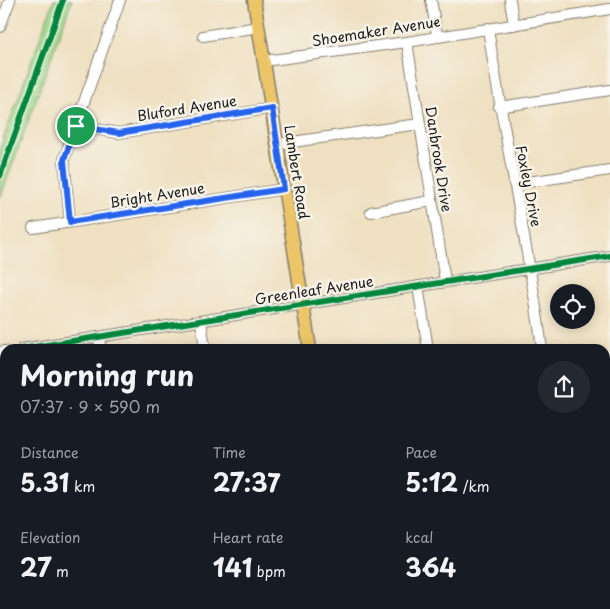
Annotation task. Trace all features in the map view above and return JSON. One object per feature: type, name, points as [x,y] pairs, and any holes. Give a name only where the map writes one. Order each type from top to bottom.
[{"type":"main road","name":"Lambert Road","points":[[254,0],[309,344]]},
{"type":"street","points":[[0,27],[10,0]]},
{"type":"street","points":[[70,222],[64,160],[120,0]]},
{"type":"street","points":[[431,0],[438,35]]},
{"type":"street","points":[[510,0],[514,25]]},
{"type":"street","name":"Shoemaker Avenue","points":[[264,61],[407,42],[438,35],[610,9]]},
{"type":"street","points":[[203,36],[258,27]]},
{"type":"street","name":"Foxley Drive","points":[[488,28],[499,107],[531,268],[541,344]]},
{"type":"street","name":"Danbrook Drive","points":[[407,42],[445,281]]},
{"type":"street","points":[[499,107],[610,90]]},
{"type":"street","name":"Bluford Avenue","points":[[76,126],[119,133],[272,108]]},
{"type":"street","points":[[278,144],[419,124]]},
{"type":"street","points":[[514,184],[610,170]]},
{"type":"street","name":"Bright Avenue","points":[[33,228],[284,189]]},
{"type":"street","points":[[371,212],[432,201]]},
{"type":"street","name":"Greenleaf Avenue","points":[[54,344],[610,256]]},
{"type":"street","points":[[418,286],[427,344]]},
{"type":"street","points":[[201,320],[205,344]]},
{"type":"street","points":[[99,337],[100,344]]},
{"type":"green space","points":[[54,0],[72,0],[0,199],[0,148]]},
{"type":"cycle path","points":[[0,176],[63,0]]},
{"type":"cycle path","points":[[54,344],[610,256]]},
{"type":"route","points":[[272,108],[284,189],[70,222],[64,160],[76,126],[119,133],[272,108]]}]
